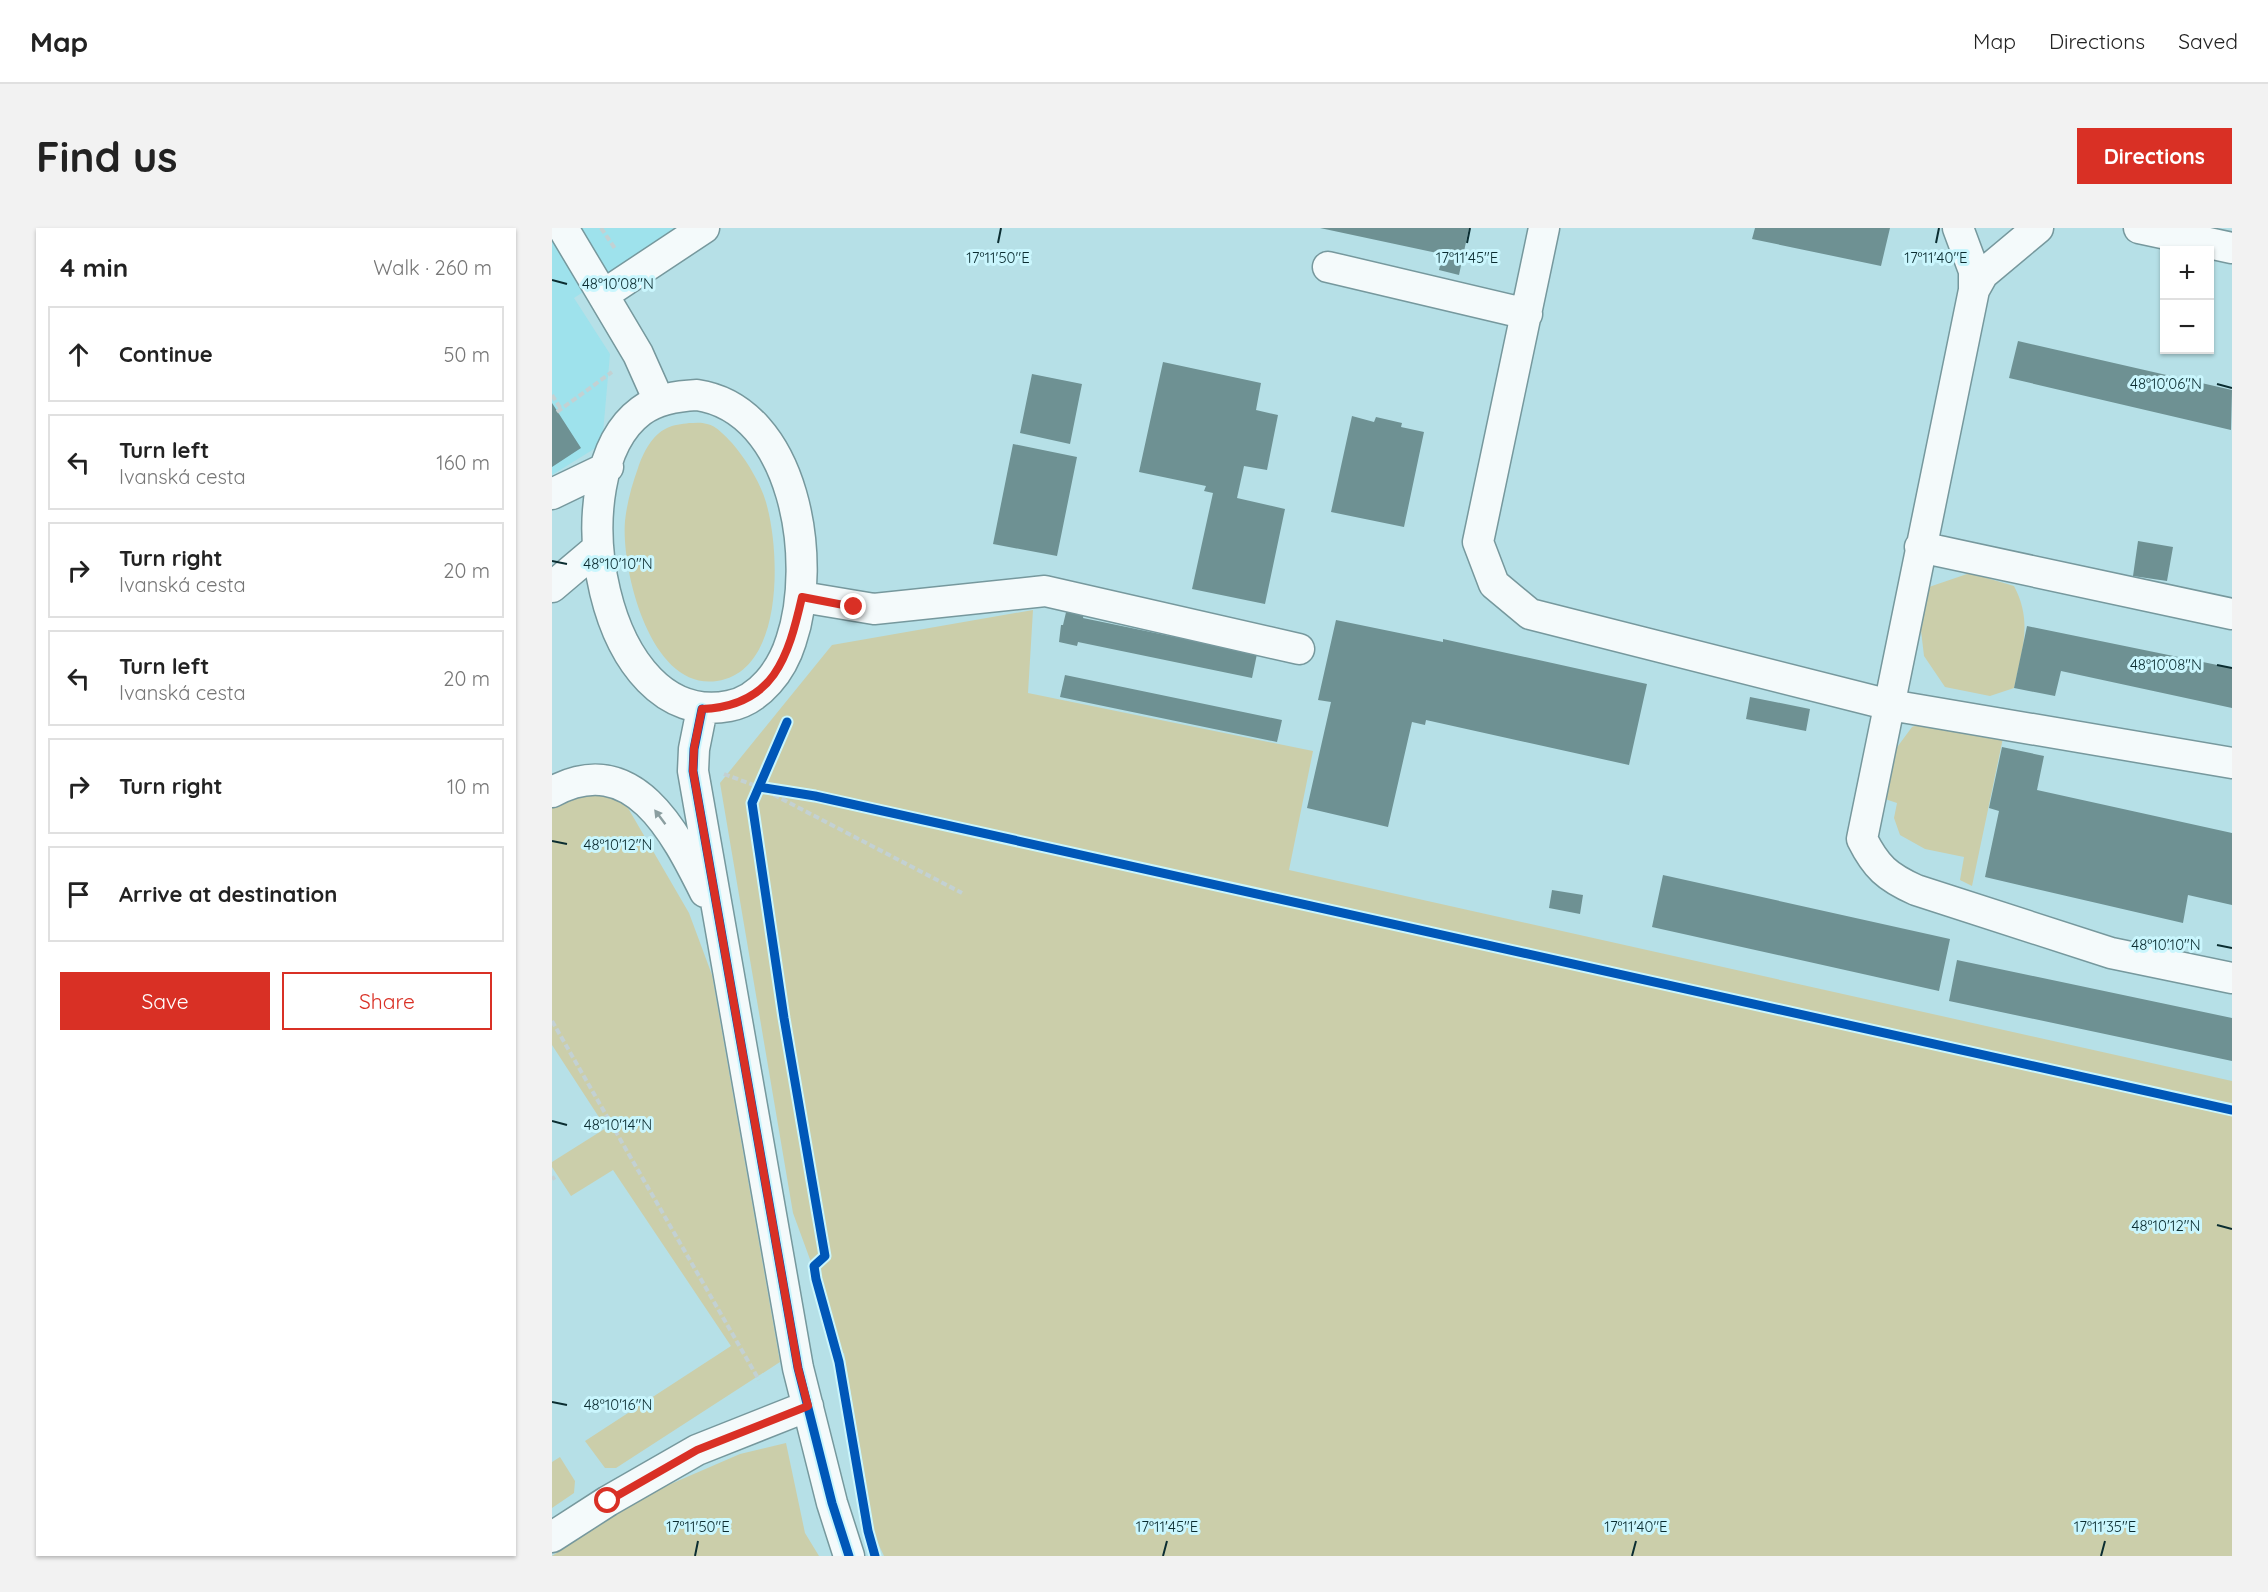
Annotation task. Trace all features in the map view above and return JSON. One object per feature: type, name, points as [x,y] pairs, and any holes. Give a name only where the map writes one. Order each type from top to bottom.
[{"type":"street","points":[[563,228],[638,354],[659,401]]},
{"type":"street","points":[[603,295],[704,228]]},
{"type":"street","points":[[1544,228],[1478,542],[1494,584],[1530,614],[1890,705],[2232,763]]},
{"type":"street","points":[[1958,228],[1974,271],[1974,290],[1862,838],[1873,860],[1891,878],[1916,890],[2111,953],[2232,978]]},
{"type":"street","points":[[1974,290],[1983,274],[2038,228]]},
{"type":"street","points":[[2139,228],[2232,248]]},
{"type":"street","points":[[1328,267],[1527,315]]},
{"type":"street","points":[[697,395],[720,400],[735,408],[766,443],[793,498],[800,528],[803,560],[802,597],[793,638],[776,674],[763,687],[735,705],[702,709],[672,699],[660,690],[632,657],[617,630],[607,601],[598,548],[600,495],[617,442],[640,412],[659,401],[697,395]]},
{"type":"street","points":[[552,494],[608,467]]},
{"type":"street","points":[[1920,547],[2232,614]]},
{"type":"street","points":[[552,587],[598,548]]},
{"type":"street","points":[[802,597],[874,609],[1045,591],[1299,649]]},
{"type":"street","points":[[702,709],[694,748],[693,771],[798,1368],[832,1503],[849,1556]]},
{"type":"street","points":[[552,792],[570,782],[608,781],[647,799],[682,845],[720,922]]},
{"type":"street","points":[[552,1537],[608,1501],[697,1450],[808,1406]]},
{"type":"path","points":[[601,228],[622,258]]},
{"type":"path","points":[[552,395],[559,410],[612,372]]},
{"type":"path","points":[[693,771],[717,771],[759,787],[962,893]]},
{"type":"path","points":[[552,1022],[759,1380]]},
{"type":"shaded area","points":[[552,228],[680,228],[574,298],[610,354],[602,444],[552,475]]},
{"type":"green space","points":[[705,423],[717,429],[732,443],[748,464],[765,498],[774,552],[775,580],[766,634],[755,656],[739,673],[717,681],[694,679],[674,667],[657,647],[644,623],[635,595],[628,568],[625,542],[628,500],[645,451],[662,431],[672,426]]},
{"type":"green space","points":[[1970,573],[2014,586],[2023,612],[2023,649],[2014,688],[1990,696],[1945,687],[1924,656],[1920,622],[1929,587]]},
{"type":"green space","points":[[1033,610],[1028,693],[1313,751],[1289,870],[2232,1081],[2232,1556],[884,1556],[875,1537],[844,1353],[836,1354],[830,1314],[793,1213],[720,783],[832,645]]},
{"type":"green space","points":[[1936,718],[2003,738],[1972,886],[1960,880],[1964,857],[1925,849],[1900,835],[1894,818],[1897,803],[1885,799],[1895,750],[1912,727]]},
{"type":"green space","points":[[600,789],[628,808],[689,913],[712,975],[780,1362],[616,1468],[605,1468],[585,1441],[731,1346],[613,1170],[571,1196],[552,1167],[552,1162],[606,1128],[552,1045],[552,806]]},
{"type":"green space","points":[[786,1443],[805,1533],[819,1556],[552,1556],[636,1499],[740,1454]]},
{"type":"green space","points":[[560,1457],[575,1481],[574,1493],[552,1508],[552,1462]]},
{"type":"building","points":[[1320,228],[1469,228],[1459,275],[1439,270],[1443,251],[1438,250],[1437,253]]},
{"type":"building","points":[[1755,228],[1890,228],[1881,266],[1752,239]]},
{"type":"building","points":[[2018,341],[2232,390],[2231,430],[2009,378]]},
{"type":"building","points":[[1163,362],[1261,383],[1256,410],[1278,415],[1267,470],[1244,466],[1237,498],[1285,509],[1265,604],[1192,589],[1213,493],[1204,491],[1206,486],[1139,472]]},
{"type":"building","points":[[1032,374],[1082,384],[1070,444],[1020,433]]},
{"type":"building","points":[[552,403],[581,448],[552,467]]},
{"type":"building","points":[[1352,416],[1374,422],[1376,417],[1402,423],[1401,427],[1424,432],[1404,527],[1331,512]]},
{"type":"building","points":[[1013,444],[1077,457],[1057,556],[993,544]]},
{"type":"building","points":[[2138,541],[2173,547],[2167,581],[2133,576]]},
{"type":"building","points":[[1067,608],[1084,612],[1083,618],[1257,654],[1252,678],[1078,642],[1077,646],[1059,642],[1061,625],[1063,625]]},
{"type":"building","points":[[1336,620],[1443,642],[1443,639],[1647,684],[1629,765],[1426,720],[1425,725],[1412,722],[1388,827],[1307,808],[1331,702],[1318,700]]},
{"type":"building","points":[[2027,626],[2232,668],[2232,708],[2061,671],[2055,696],[2014,688]]},
{"type":"building","points":[[1065,675],[1282,720],[1277,742],[1060,697]]},
{"type":"building","points":[[1750,697],[1810,709],[1806,731],[1746,719]]},
{"type":"building","points":[[2002,747],[2044,756],[2037,790],[2232,833],[2232,905],[2188,895],[2183,923],[1985,877],[1999,811],[1989,808]]},
{"type":"building","points":[[1663,875],[1950,939],[1939,991],[1652,927]]},
{"type":"building","points":[[1552,890],[1583,895],[1580,914],[1549,908]]},
{"type":"building","points":[[1957,960],[2232,1018],[2232,1061],[1949,1001]]},
{"type":"cycle path","points":[[702,709],[694,749],[693,771],[798,1368],[832,1503],[849,1556]]},
{"type":"cycle path","points":[[787,722],[752,803],[784,1018],[825,1256],[814,1266],[816,1279],[839,1362],[868,1531],[875,1556]]},
{"type":"cycle path","points":[[759,787],[815,796],[2232,1110]]},
{"type":"route","points":[[608,1501],[697,1450],[808,1406],[798,1368],[693,771],[694,748],[702,709],[735,705],[748,699],[776,674],[793,638],[802,597],[854,607]]}]
